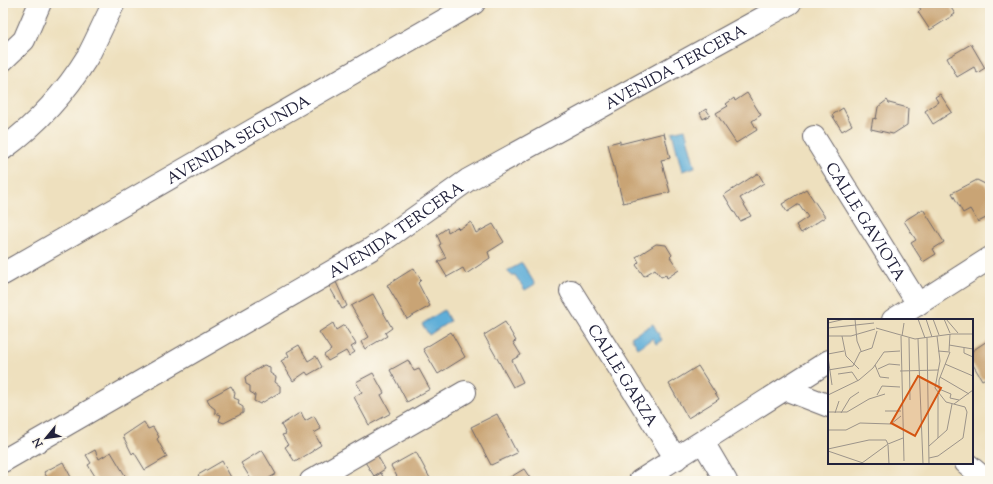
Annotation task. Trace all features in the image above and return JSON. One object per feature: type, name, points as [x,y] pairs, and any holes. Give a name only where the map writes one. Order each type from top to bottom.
[{"type":"street","points":[[3,60],[24,40],[40,3]]},
{"type":"street","points":[[3,149],[24,134],[53,104],[88,56],[114,3]]},
{"type":"street","name":"AVENIDA SEGUNDA","points":[[3,274],[474,3]]},
{"type":"street","name":"AVENIDA TERCERA","points":[[3,461],[371,248],[468,180],[790,3]]},
{"type":"street","name":"CALLE GAVIOTA","points":[[814,137],[918,304]]},
{"type":"street","points":[[895,319],[990,258]]},
{"type":"street","name":"CALLE GARZA","points":[[570,291],[676,459]]},
{"type":"street","points":[[640,481],[828,362]]},
{"type":"street","points":[[785,389],[828,406]]},
{"type":"street","points":[[311,481],[465,392]]},
{"type":"street","points":[[703,442],[726,481]]},
{"type":"street","points":[[967,464],[988,481]]},
{"type":"water","points":[[685,129],[695,167],[682,171],[672,132]]},
{"type":"water","points":[[522,263],[535,284],[525,290],[515,275],[511,275],[507,271]]},
{"type":"water","points":[[444,310],[450,321],[429,335],[422,324]]},
{"type":"water","points":[[653,324],[662,340],[656,344],[653,338],[638,348],[631,337]]},
{"type":"building","points":[[917,3],[948,3],[955,14],[930,30],[918,12],[921,10]]},
{"type":"building","points":[[971,44],[985,68],[977,73],[974,67],[957,77],[947,58]]},
{"type":"building","points":[[747,93],[761,115],[752,121],[757,130],[736,143],[716,113],[728,106],[726,104],[734,98],[735,101]]},
{"type":"building","points":[[940,94],[952,112],[933,124],[925,111],[938,102],[935,97]]},
{"type":"building","points":[[887,100],[889,103],[908,108],[907,125],[893,134],[871,129],[873,118],[876,119],[878,107]]},
{"type":"building","points":[[843,108],[852,125],[842,131],[832,115]]},
{"type":"building","points":[[706,109],[710,115],[703,119],[700,113]]},
{"type":"building","points":[[664,133],[670,158],[661,160],[670,192],[623,203],[608,144],[620,141],[620,144]]},
{"type":"building","points":[[758,173],[764,183],[740,198],[751,216],[740,221],[724,195]]},
{"type":"building","points":[[977,180],[985,184],[990,193],[990,216],[978,222],[970,209],[963,213],[952,193]]},
{"type":"building","points":[[806,189],[825,217],[801,233],[796,225],[808,217],[799,204],[787,212],[782,204]]},
{"type":"building","points":[[923,209],[944,242],[933,249],[936,254],[923,262],[911,243],[916,240],[904,221]]},
{"type":"building","points":[[471,222],[476,233],[493,224],[504,242],[488,252],[490,258],[466,274],[463,268],[447,277],[438,262],[446,258],[439,245],[441,244],[437,235],[447,228],[448,232],[457,227],[459,229]]},
{"type":"building","points":[[656,244],[666,245],[672,255],[670,257],[679,270],[667,278],[666,275],[661,277],[655,269],[644,276],[636,265],[639,262],[636,257]]},
{"type":"building","points":[[414,268],[421,280],[418,283],[430,306],[407,319],[387,285]]},
{"type":"building","points":[[336,282],[347,306],[342,309],[329,286]]},
{"type":"building","points":[[373,294],[392,328],[385,333],[387,336],[365,349],[361,342],[369,337],[351,306]]},
{"type":"building","points":[[505,322],[516,341],[513,342],[521,355],[512,360],[523,382],[513,387],[484,335]]},
{"type":"building","points":[[333,323],[336,330],[344,325],[356,344],[351,347],[355,352],[349,356],[346,351],[328,361],[324,355],[331,350],[319,332]]},
{"type":"building","points":[[451,332],[465,357],[438,374],[423,349]]},
{"type":"building","points":[[990,339],[990,363],[988,364],[990,376],[982,380],[973,365],[973,350]]},
{"type":"building","points":[[299,345],[308,361],[316,356],[322,367],[308,375],[306,372],[293,381],[281,361],[289,356],[287,352]]},
{"type":"building","points":[[408,360],[414,371],[419,369],[430,389],[407,402],[390,370]]},
{"type":"building","points":[[264,365],[270,367],[270,373],[276,377],[275,382],[280,386],[280,392],[260,404],[254,401],[255,395],[250,392],[250,386],[246,384],[245,377]]},
{"type":"building","points":[[698,366],[719,399],[688,418],[669,384]]},
{"type":"building","points":[[373,373],[384,393],[381,395],[391,413],[369,425],[354,397],[362,392],[356,382]]},
{"type":"building","points":[[231,386],[235,393],[234,398],[239,400],[238,404],[243,407],[243,413],[224,423],[219,421],[221,415],[215,413],[215,409],[211,406],[207,399]]},
{"type":"building","points":[[301,412],[305,421],[314,416],[321,429],[314,433],[321,445],[295,462],[285,447],[288,445],[282,435],[286,434],[281,425]]},
{"type":"building","points":[[497,414],[517,453],[491,465],[471,427]]},
{"type":"building","points":[[144,422],[148,429],[153,427],[159,437],[157,439],[167,457],[145,470],[134,452],[132,454],[123,436]]},
{"type":"building","points":[[95,450],[99,459],[111,452],[126,477],[119,481],[98,481],[88,465],[91,463],[86,455]]},
{"type":"building","points":[[262,450],[276,474],[264,481],[252,481],[241,463]]},
{"type":"building","points":[[416,452],[431,480],[405,481],[403,478],[399,480],[391,466]]},
{"type":"building","points":[[377,455],[385,469],[374,476],[365,462]]},
{"type":"building","points":[[222,461],[233,481],[202,481],[198,475]]},
{"type":"building","points":[[63,462],[73,481],[49,481],[44,472]]},
{"type":"building","points":[[524,469],[532,481],[504,481]]},
{"type":"building","points":[[381,473],[385,481],[368,481]]}]
